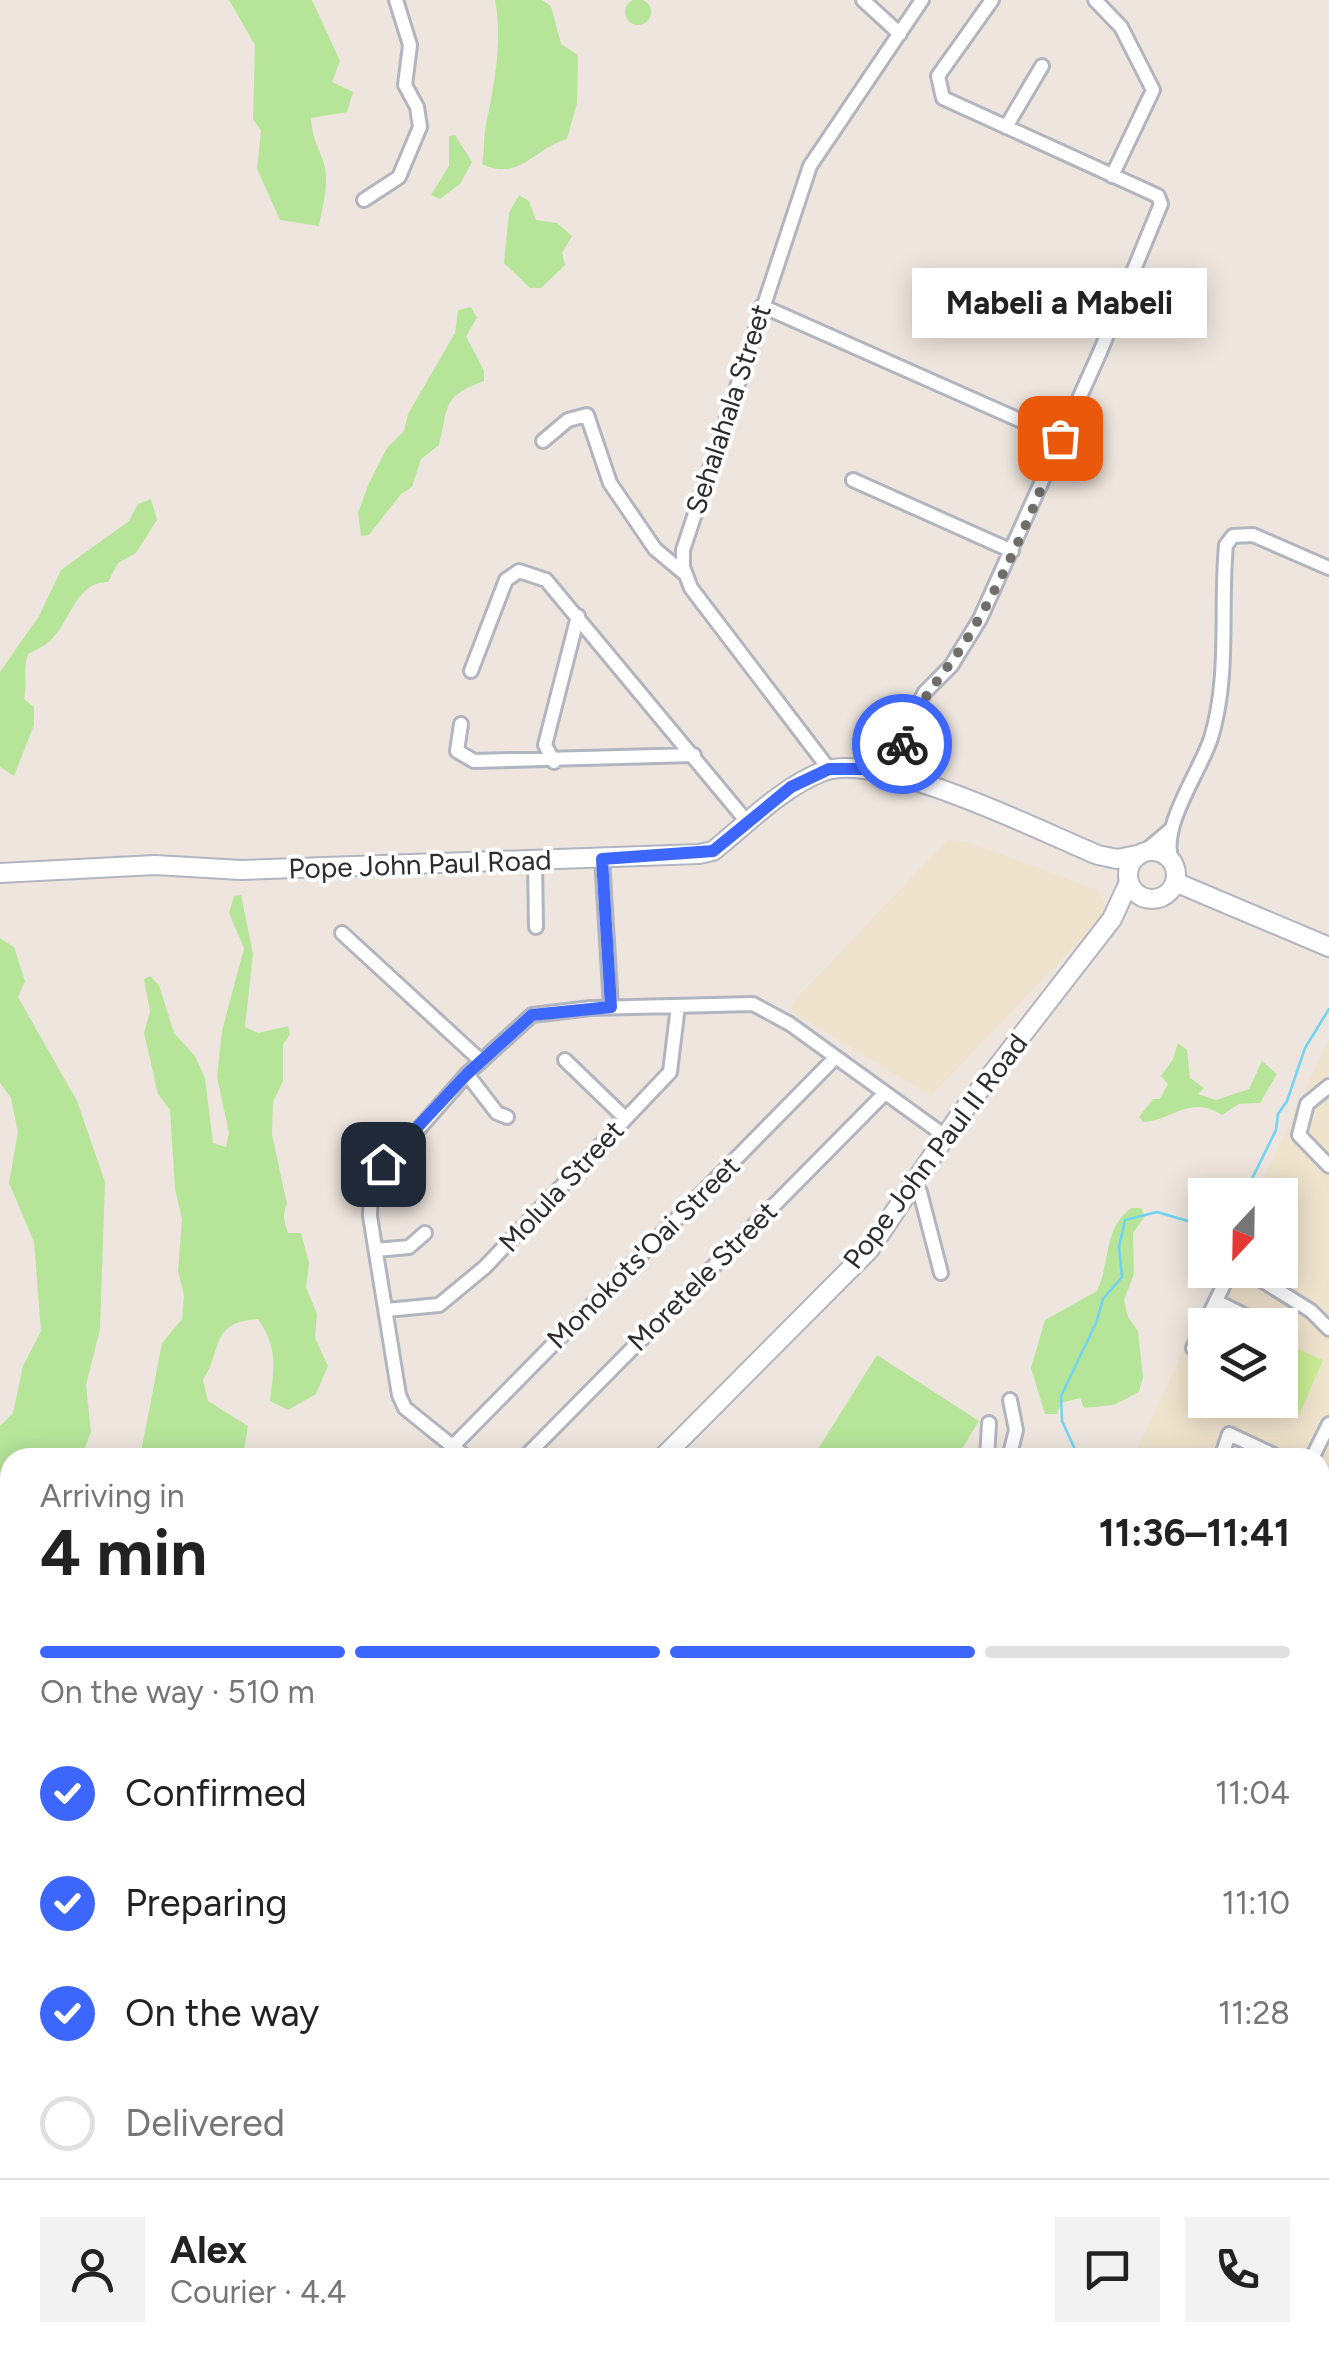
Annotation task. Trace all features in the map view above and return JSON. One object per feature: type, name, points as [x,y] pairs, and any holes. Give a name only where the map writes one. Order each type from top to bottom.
[{"type":"main road","points":[[829,769],[866,769],[896,776],[1098,855],[1116,859],[1160,852],[1172,860],[1175,882],[1168,894],[1112,919]]},
{"type":"main road","name":"Pope John Paul Road","points":[[0,873],[154,865],[241,870],[602,859],[713,851],[791,787],[829,769]]},
{"type":"main road","points":[[1112,919],[1128,881],[1130,864],[1141,853]]},
{"type":"main road","points":[[1098,855],[1151,899],[1230,906]]},
{"type":"main road","points":[[1175,882],[1329,947]]},
{"type":"main road","name":"Pope John Paul II Road","points":[[672,1448],[869,1250],[945,1136],[1112,919]]},
{"type":"street","points":[[364,200],[398,178],[420,127],[417,107],[406,85],[410,46],[396,0]]},
{"type":"street","points":[[863,0],[900,34]]},
{"type":"street","name":"Sehalahala Street","points":[[685,574],[683,550],[689,526],[810,166],[922,0]]},
{"type":"street","points":[[896,776],[912,716],[958,654],[1012,550],[1161,204],[1158,196],[943,98],[937,85],[943,67],[992,0]]},
{"type":"street","points":[[1095,0],[1120,27],[1153,90],[1112,176]]},
{"type":"street","points":[[1006,126],[1042,66]]},
{"type":"street","points":[[762,306],[1060,438]]},
{"type":"street","points":[[543,441],[568,420],[587,416],[610,483],[655,548],[685,574],[829,769]]},
{"type":"street","points":[[852,480],[1012,550]]},
{"type":"street","points":[[1172,860],[1172,828],[1210,740],[1218,709],[1226,545],[1233,536],[1253,535],[1329,568]]},
{"type":"street","points":[[471,672],[512,574],[519,571],[546,580],[748,823]]},
{"type":"street","points":[[554,762],[545,745],[578,616]]},
{"type":"street","points":[[461,724],[457,751],[466,758],[554,762],[694,755]]},
{"type":"street","points":[[1141,853],[1172,828]]},
{"type":"street","points":[[602,859],[611,1007]]},
{"type":"street","points":[[536,860],[536,927]]},
{"type":"street","points":[[342,933],[480,1060]]},
{"type":"street","points":[[452,1447],[405,1408],[398,1394],[376,1250],[371,1184],[480,1060],[532,1015],[611,1007],[753,1004],[790,1024],[883,1095],[945,1136]]},
{"type":"street","name":"Molula Street","points":[[386,1310],[439,1305],[485,1268],[670,1072],[678,1006]]},
{"type":"street","name":"Monokots'Oai Street","points":[[452,1447],[835,1058]]},
{"type":"street","points":[[565,1060],[626,1118]]},
{"type":"street","points":[[467,1074],[497,1114],[507,1117]]},
{"type":"street","points":[[1329,1086],[1306,1104],[1299,1135],[1329,1166]]},
{"type":"street","name":"Moretele Street","points":[[534,1448],[883,1095]]},
{"type":"street","points":[[912,1186],[920,1192],[940,1273]]},
{"type":"street","points":[[376,1250],[409,1247],[425,1234]]},
{"type":"street","points":[[1213,1308],[1222,1288]]},
{"type":"street","points":[[1272,1288],[1311,1311],[1329,1329]]},
{"type":"street","points":[[1216,1301],[1230,1308]]},
{"type":"street","points":[[1010,1400],[1016,1422],[1011,1448]]},
{"type":"street","points":[[988,1448],[989,1422]]},
{"type":"street","points":[[1317,1448],[1329,1424]]},
{"type":"street","points":[[1224,1448],[1229,1434],[1259,1448]]},
{"type":"shaded area","points":[[947,840],[965,841],[1098,890],[1107,912],[931,1096],[791,1011],[793,1002]]},
{"type":"shaded area","points":[[1329,1039],[1329,1448],[1138,1448],[1188,1340],[1188,1418],[1298,1418],[1298,1308],[1203,1308],[1213,1288],[1298,1288],[1298,1178],[1264,1178]]},
{"type":"green space","points":[[638,-1],[647,3],[651,12],[647,21],[638,25],[629,21],[625,12],[629,3]]},
{"type":"green space","points":[[229,0],[312,0],[340,61],[332,82],[353,92],[347,112],[311,118],[326,174],[319,226],[280,220],[257,169],[261,131],[253,119],[255,45]]},
{"type":"green space","points":[[495,0],[542,0],[551,6],[561,44],[578,55],[577,103],[567,139],[506,169],[482,164],[498,47]]},
{"type":"green space","points":[[455,135],[472,162],[460,184],[440,199],[431,195],[449,166],[449,136]]},
{"type":"green space","points":[[519,195],[529,201],[536,220],[557,223],[572,236],[562,253],[565,265],[541,288],[530,288],[504,263],[509,213]]},
{"type":"green space","points":[[471,307],[477,318],[466,336],[484,371],[484,381],[453,399],[439,445],[421,459],[412,487],[401,494],[369,535],[361,536],[358,513],[369,483],[387,448],[404,431],[408,414],[455,333],[458,310]]},
{"type":"green space","points":[[151,499],[157,520],[136,553],[118,563],[108,582],[88,588],[49,642],[28,654],[24,699],[34,707],[34,725],[14,776],[0,767],[0,672],[39,616],[61,570],[129,521],[138,504]]},
{"type":"green space","points":[[241,895],[253,954],[245,1027],[258,1033],[288,1026],[290,1034],[283,1045],[283,1081],[273,1102],[272,1135],[287,1204],[285,1222],[288,1233],[301,1233],[309,1263],[306,1287],[317,1314],[315,1338],[328,1366],[316,1394],[288,1410],[270,1401],[273,1368],[269,1339],[258,1319],[242,1321],[224,1332],[203,1380],[208,1401],[248,1426],[244,1448],[142,1448],[162,1343],[182,1319],[184,1295],[178,1271],[182,1219],[175,1189],[170,1110],[158,1094],[144,1033],[150,1012],[144,979],[150,976],[159,985],[174,1033],[195,1056],[205,1078],[213,1143],[226,1147],[229,1133],[217,1077],[222,1031],[244,948],[229,913],[234,896]]},
{"type":"green space","points":[[0,938],[14,947],[25,981],[18,997],[77,1101],[105,1182],[100,1329],[86,1385],[91,1432],[85,1448],[0,1448],[0,1426],[13,1413],[23,1366],[41,1331],[34,1242],[9,1183],[18,1132],[11,1098],[0,1083]]},
{"type":"green space","points":[[1178,1043],[1187,1050],[1190,1078],[1204,1088],[1198,1094],[1216,1100],[1249,1089],[1262,1061],[1277,1074],[1260,1103],[1239,1104],[1222,1115],[1211,1109],[1191,1108],[1143,1122],[1139,1117],[1153,1099],[1160,1099],[1168,1084],[1161,1076]]},
{"type":"green space","points":[[1131,1208],[1141,1208],[1145,1216],[1133,1233],[1134,1274],[1124,1300],[1128,1317],[1138,1331],[1143,1377],[1139,1392],[1114,1405],[1084,1408],[1080,1398],[1061,1403],[1057,1414],[1045,1414],[1031,1368],[1045,1320],[1097,1291],[1116,1226]]},
{"type":"green space","points":[[1298,1349],[1323,1360],[1298,1415]]},
{"type":"green space","points":[[877,1355],[979,1421],[962,1448],[819,1448]]},
{"type":"waterway","points":[[1252,1178],[1276,1130],[1278,1114],[1287,1101],[1305,1048],[1329,1009]]},
{"type":"waterway","points":[[1074,1448],[1062,1421],[1061,1396],[1096,1323],[1103,1299],[1122,1277],[1119,1247],[1125,1220],[1157,1212],[1188,1221]]},
{"type":"way so far","points":[[902,744],[925,692],[951,666],[980,619],[1060,438]]},
{"type":"place","name":"Mabeli a Mabeli","points":[[1060,438]]},
{"type":"route","points":[[383,1164],[467,1074],[532,1015],[611,1007],[602,859],[713,851],[791,787],[829,769],[866,769],[896,776],[902,744]]}]
